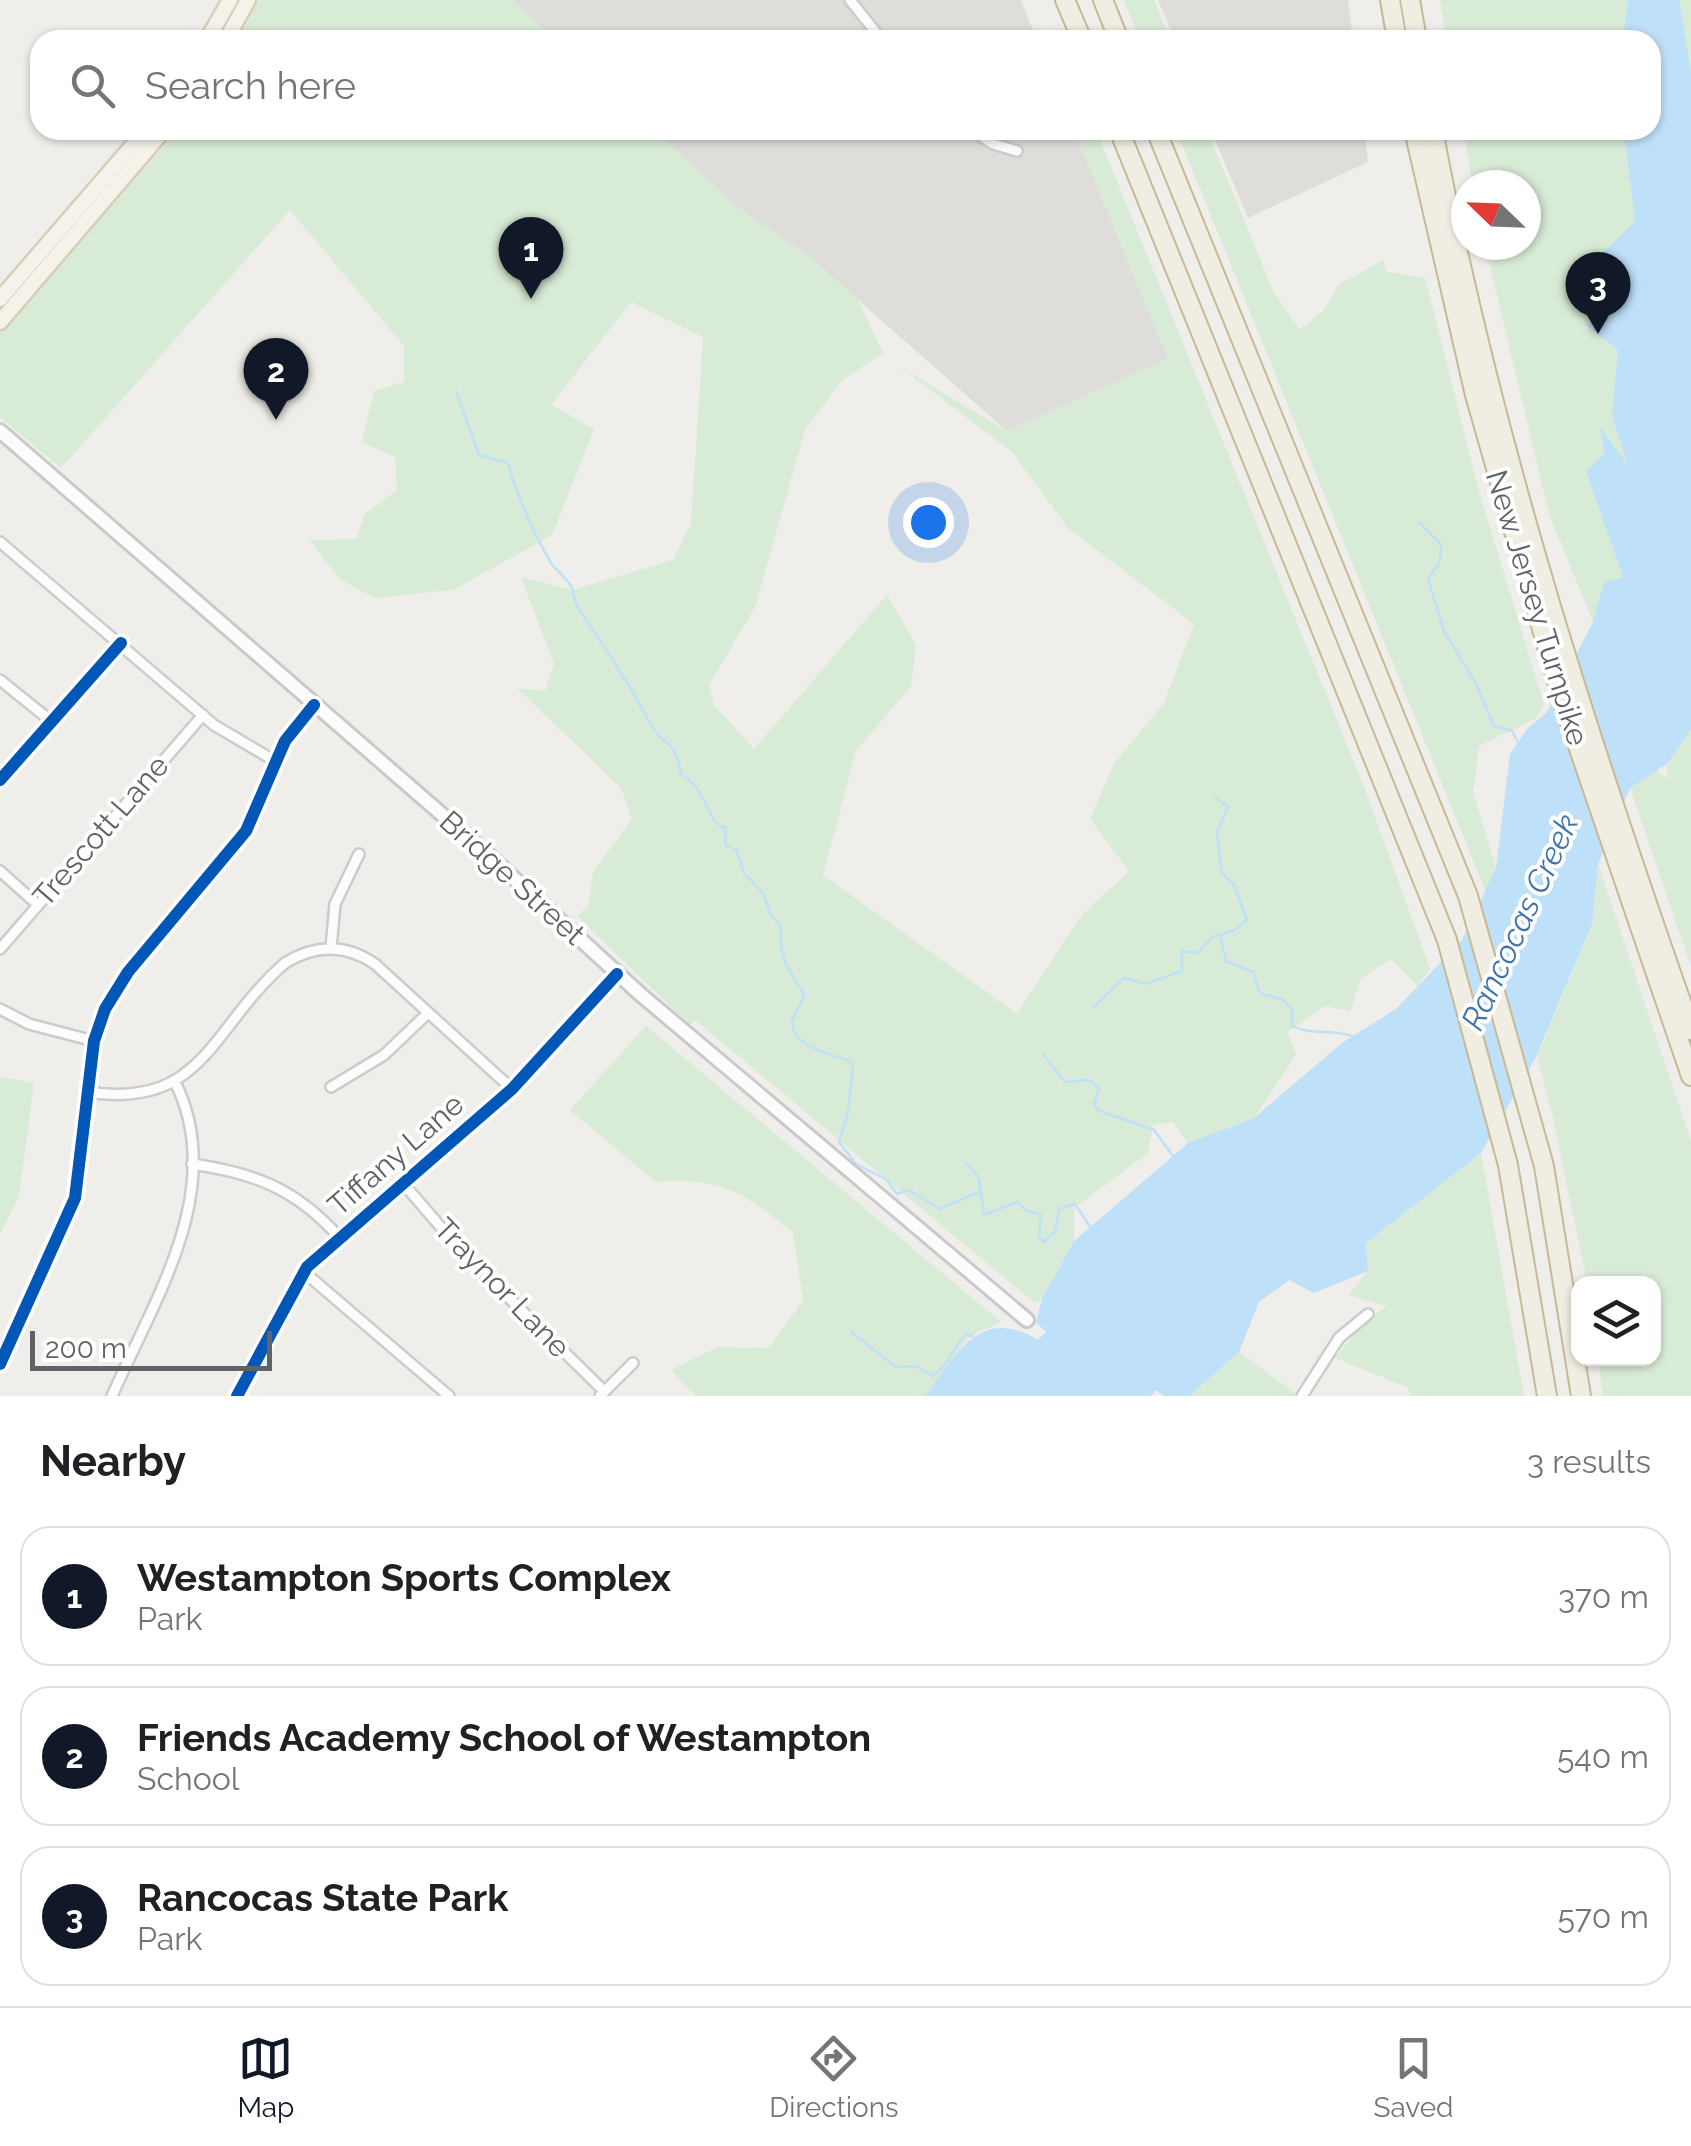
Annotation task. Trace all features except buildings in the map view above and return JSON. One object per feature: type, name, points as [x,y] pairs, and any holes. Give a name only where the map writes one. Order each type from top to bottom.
[{"type":"highway","points":[[1066,0],[1078,30]]},
{"type":"highway","points":[[1103,0],[1115,30]]},
{"type":"highway","points":[[1390,0],[1395,30]]},
{"type":"highway","points":[[1410,0],[1414,30]]},
{"type":"highway","points":[[1123,140],[1435,908],[1502,1136],[1531,1284],[1547,1396]]},
{"type":"highway","points":[[1160,140],[1468,896],[1526,1090],[1558,1238],[1581,1396]]},
{"type":"highway","name":"New Jersey Turnpike","points":[[1416,140],[1475,395],[1556,654],[1639,899],[1691,1076]]},
{"type":"highway","name":"New Jersey Turnpike","points":[[1435,140],[1493,408],[1556,654]]},
{"type":"highway","name":"New Jersey Turnpike","points":[[1639,899],[1691,1030]]},
{"type":"main road","points":[[214,30],[230,0]]},
{"type":"main road","points":[[232,30],[248,0]]},
{"type":"main road","points":[[0,299],[137,140]]},
{"type":"main road","points":[[0,322],[155,140]]},
{"type":"main road","name":"Bridge Street","points":[[0,431],[484,851],[617,974],[1027,1320]]},
{"type":"street","points":[[850,0],[874,30]]},
{"type":"street","points":[[987,140],[1017,151]]},
{"type":"street","points":[[0,542],[223,732],[275,761]]},
{"type":"street","points":[[0,780],[122,643]]},
{"type":"street","points":[[0,680],[51,721]]},
{"type":"street","points":[[0,1364],[74,1198],[94,1041],[105,1009],[128,972],[246,831],[275,761],[295,724],[314,705]]},
{"type":"street","name":"Trescott Lane","points":[[0,949],[203,714]]},
{"type":"street","points":[[331,948],[335,904],[359,854]]},
{"type":"street","points":[[0,871],[38,905]]},
{"type":"street","points":[[87,1092],[141,1096],[175,1082],[285,962],[305,952],[331,948],[366,958],[512,1089]]},
{"type":"street","name":"Tiffany Lane","points":[[237,1396],[304,1272],[339,1237],[512,1089],[617,974]]},
{"type":"street","points":[[0,1009],[29,1024],[94,1041]]},
{"type":"street","points":[[331,1087],[384,1055],[427,1014]]},
{"type":"street","points":[[112,1396],[178,1254],[192,1164],[193,1125],[175,1082]]},
{"type":"street","points":[[192,1164],[246,1172],[276,1183],[315,1212],[339,1237]]},
{"type":"street","name":"Traynor Lane","points":[[402,1182],[464,1254],[602,1394]]},
{"type":"street","points":[[304,1272],[449,1396]]},
{"type":"street","points":[[1302,1396],[1339,1338],[1368,1314]]},
{"type":"street","points":[[602,1394],[633,1363]]},
{"type":"shaded area","points":[[512,0],[1021,0],[1033,30],[544,30]]},
{"type":"shaded area","points":[[1158,0],[1348,0],[1352,30],[1171,30]]},
{"type":"shaded area","points":[[664,140],[1078,140],[1168,359],[1007,431],[807,255],[738,208]]},
{"type":"shaded area","points":[[1215,140],[1365,140],[1368,162],[1248,218]]},
{"type":"green space","points":[[259,0],[512,0],[544,30],[243,30]]},
{"type":"green space","points":[[1124,0],[1154,0],[1166,30],[1136,30]]},
{"type":"green space","points":[[1440,0],[1691,0],[1691,655],[1593,622],[1549,514],[1489,260],[1541,260],[1541,170],[1470,170],[1465,140],[1661,140],[1661,30],[1444,30]]},
{"type":"green space","points":[[169,140],[664,140],[738,208],[807,255],[858,300],[883,353],[842,380],[805,430],[755,607],[709,685],[714,705],[754,749],[887,595],[916,645],[911,686],[856,751],[823,875],[1017,1014],[1080,917],[1129,871],[1090,819],[1114,764],[1164,703],[1194,624],[1068,528],[1012,452],[900,367],[1007,431],[1168,359],[1078,140],[1100,140],[1366,792],[1430,969],[1417,986],[1391,959],[1360,979],[1351,1011],[1325,1006],[1287,1032],[1296,1055],[1254,1118],[1188,1143],[1173,1122],[1153,1125],[1148,1153],[1074,1208],[1074,1241],[1042,1299],[1035,1303],[695,1020],[690,1025],[577,916],[588,907],[593,872],[632,819],[621,788],[517,688],[545,691],[554,664],[521,577],[573,590],[673,560],[691,523],[703,337],[631,302],[551,405],[594,429],[552,535],[453,590],[375,598],[341,580],[309,540],[356,539],[365,514],[397,490],[395,457],[362,442],[374,391],[404,382],[404,346],[290,210],[61,468],[0,417],[0,333]]},
{"type":"green space","points":[[1180,140],[1211,140],[1273,291],[1300,330],[1324,310],[1338,285],[1383,260],[1387,272],[1425,278],[1480,495],[1544,704],[1536,718],[1479,746],[1473,792],[1496,868],[1486,892]]},
{"type":"green space","points":[[1691,729],[1691,966],[1630,788],[1656,770],[1667,778],[1667,764]]},
{"type":"green space","points":[[1598,864],[1691,1141],[1691,1396],[1603,1396],[1599,1366],[1661,1366],[1661,1276],[1586,1276],[1537,1057],[1592,925]]},
{"type":"green space","points":[[646,1026],[1001,1322],[970,1336],[925,1396],[696,1396],[671,1370],[718,1347],[769,1348],[803,1300],[793,1233],[776,1219],[746,1198],[715,1185],[656,1182],[570,1110]]},
{"type":"green space","points":[[0,1077],[34,1083],[19,1196],[0,1234]]},
{"type":"green space","points":[[1481,1153],[1524,1396],[1411,1396],[1407,1387],[1335,1358],[1359,1329],[1386,1306],[1349,1295],[1368,1271],[1366,1243]]},
{"type":"green space","points":[[1239,1352],[1295,1393],[1294,1396],[1189,1396]]},
{"type":"water","name":"Rancocas Creek","points":[[1628,0],[1679,0],[1691,73],[1691,729],[1667,764],[1630,788],[1598,864],[1592,924],[1536,1057],[1481,1153],[1366,1243],[1368,1271],[1314,1293],[1289,1280],[1259,1302],[1239,1352],[1189,1396],[1164,1396],[1156,1390],[1151,1396],[925,1396],[960,1351],[985,1331],[1018,1331],[1038,1340],[1046,1332],[1036,1322],[1042,1299],[1074,1241],[1188,1143],[1254,1118],[1342,1043],[1396,1009],[1462,940],[1496,868],[1510,754],[1527,729],[1547,712],[1593,622],[1604,583],[1623,577],[1586,471],[1605,453],[1599,426],[1628,465],[1612,417],[1618,350],[1586,325],[1615,306],[1619,275],[1600,256],[1635,221],[1625,140],[1661,140],[1661,30],[1624,30]]},
{"type":"waterway","points":[[456,391],[479,455],[508,463],[526,514],[551,563],[571,586],[576,605],[651,725],[672,748],[681,775],[697,788],[714,819],[726,828],[725,844],[736,850],[744,873],[763,893],[770,913],[781,927],[783,955],[804,994],[792,1021],[795,1032],[817,1050],[853,1063],[848,1113],[839,1142],[856,1164],[886,1179],[897,1194],[909,1190],[940,1209],[979,1192]]},
{"type":"waterway","points":[[1420,523],[1441,544],[1440,561],[1428,579],[1444,631],[1475,682],[1494,726],[1512,731],[1518,742]]},
{"type":"waterway","points":[[1093,1007],[1124,978],[1145,984],[1182,971],[1182,951],[1198,953],[1212,937],[1233,931],[1247,920],[1234,885],[1222,874],[1217,833],[1228,806],[1214,797]]},
{"type":"waterway","points":[[1220,935],[1226,961],[1253,972],[1260,993],[1284,1000],[1292,1010],[1292,1026],[1355,1037]]},
{"type":"waterway","points":[[1043,1054],[1065,1082],[1089,1080],[1099,1088],[1094,1104],[1097,1110],[1154,1130],[1173,1156]]},
{"type":"waterway","points":[[967,1163],[979,1178],[984,1215],[1018,1202],[1025,1210],[1041,1215],[1039,1237],[1044,1242],[1055,1232],[1059,1209],[1075,1204],[1091,1228]]},
{"type":"waterway","points":[[851,1332],[896,1367],[915,1366],[933,1376],[965,1334],[973,1336]]},
{"type":"cycle path","points":[[0,780],[121,643]]},
{"type":"cycle path","points":[[0,1364],[75,1198],[94,1041],[105,1009],[128,972],[246,831],[285,741],[314,705]]},
{"type":"cycle path","points":[[237,1396],[307,1267],[512,1089],[617,974]]},
{"type":"place","name":"Westampton Sports Complex","points":[[531,299]]},
{"type":"place","name":"Rancocas State Park","points":[[1598,334]]},
{"type":"place","name":"Friends Academy School of Westampton","points":[[276,420]]}]
